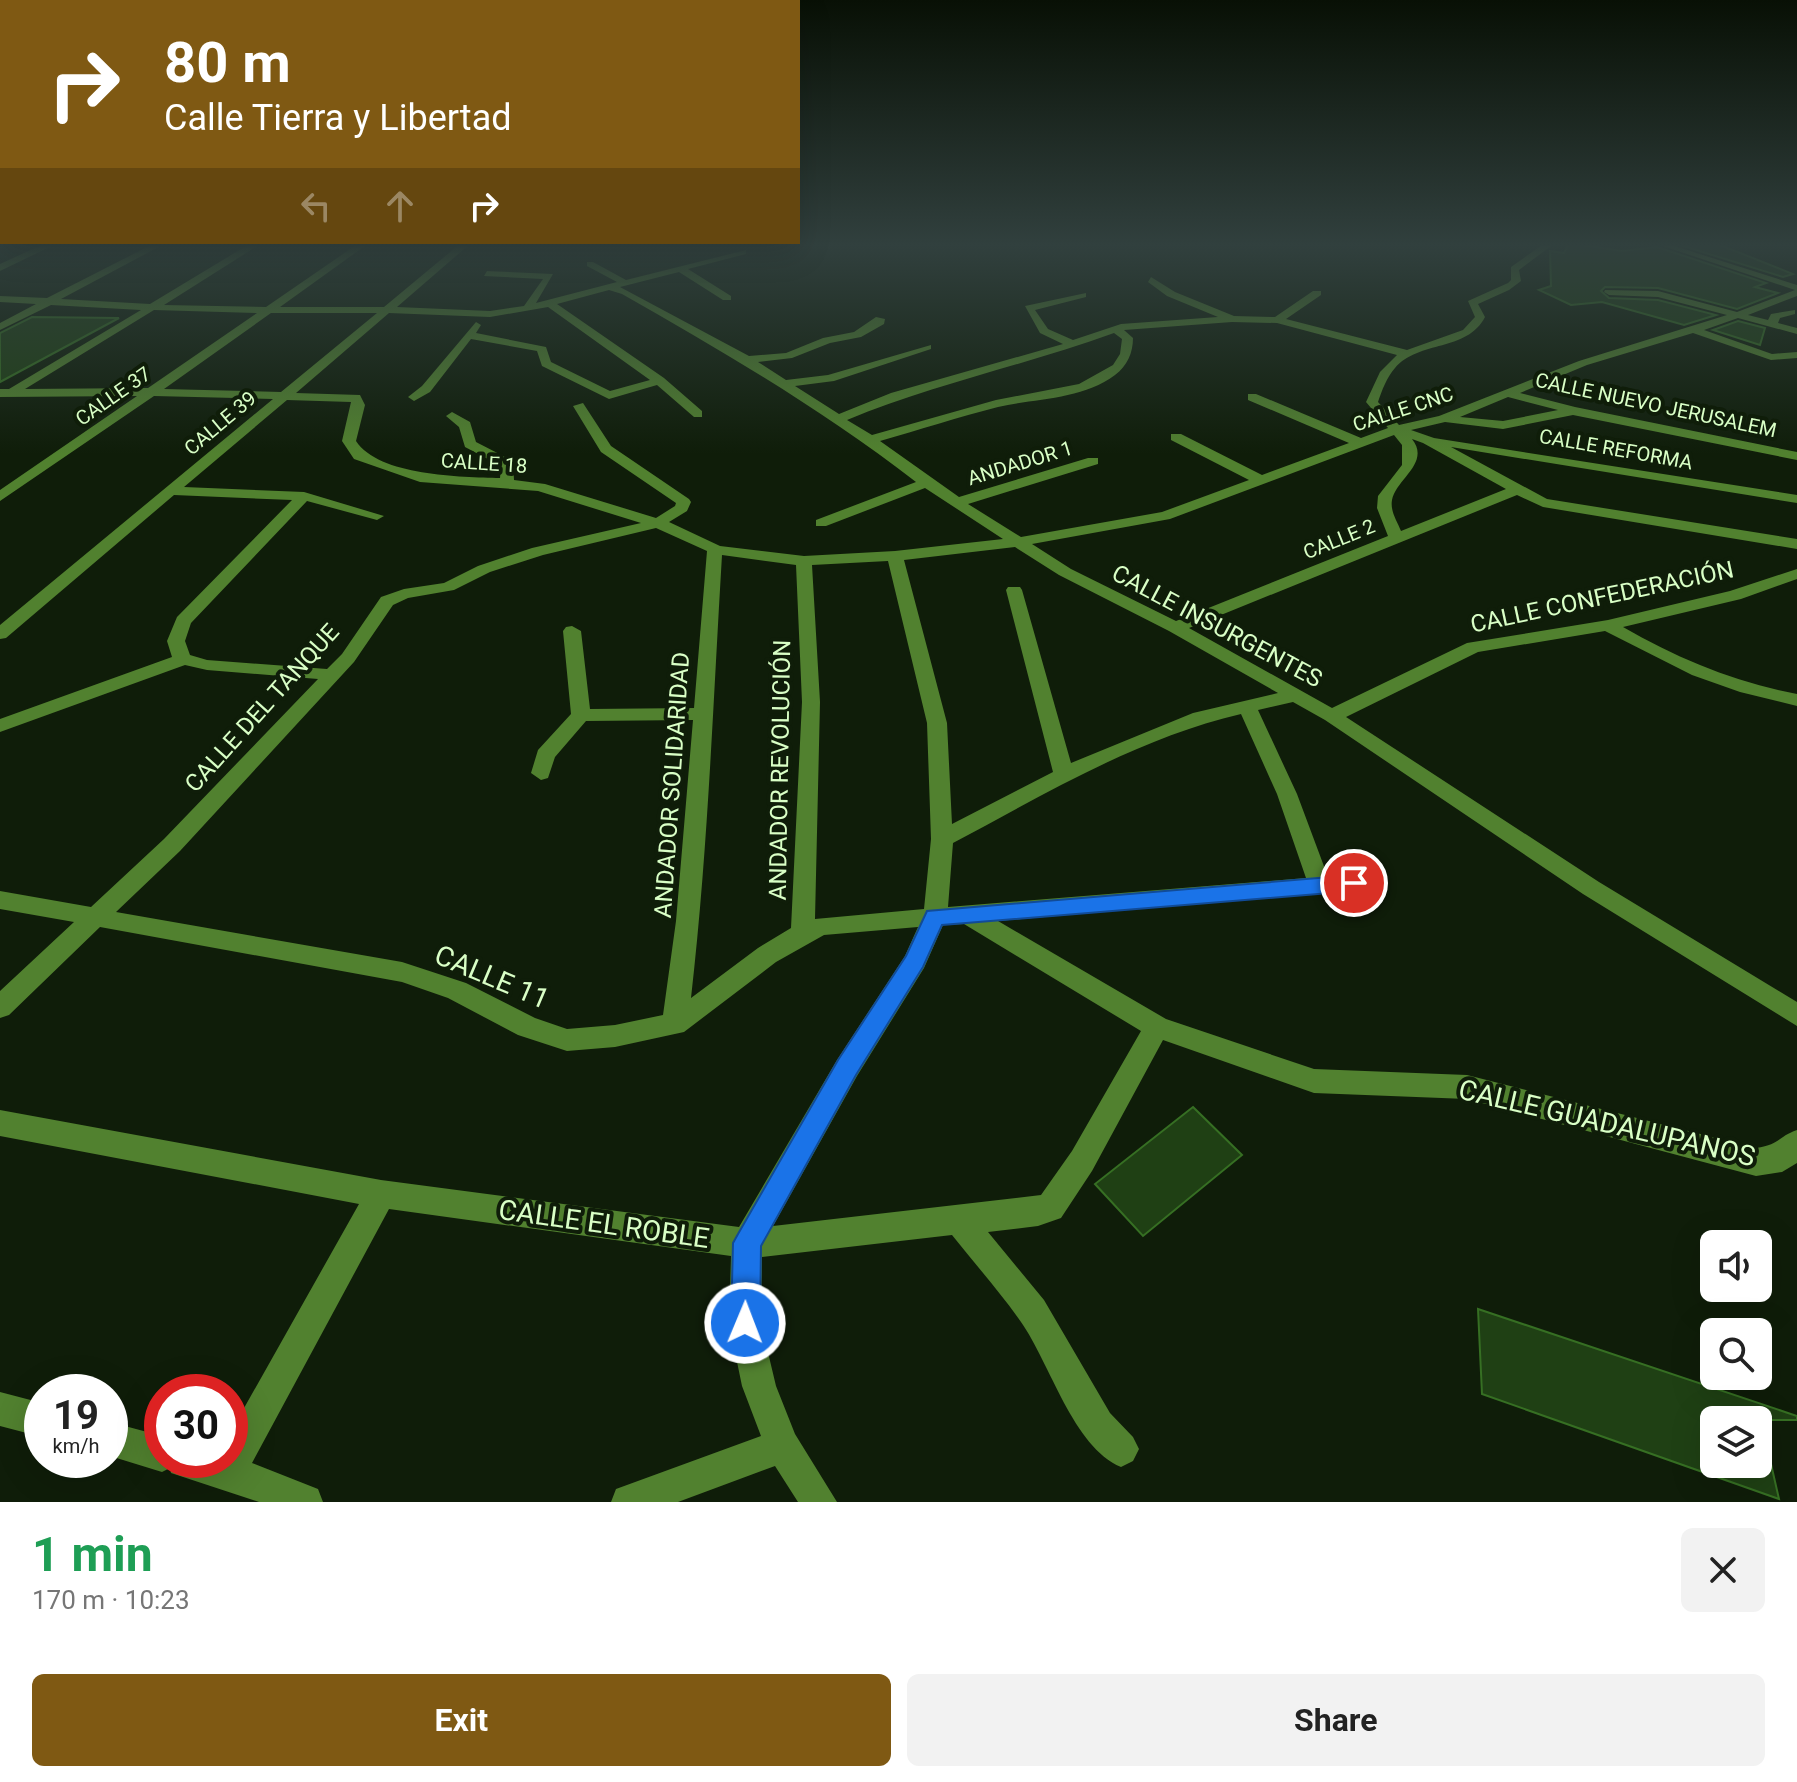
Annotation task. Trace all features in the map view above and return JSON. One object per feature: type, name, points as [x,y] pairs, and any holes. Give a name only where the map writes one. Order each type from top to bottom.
[{"type":"street","points":[[0,327],[27,313]]},
{"type":"street","points":[[4,395],[145,313]]},
{"type":"street","name":"CALLE 37","points":[[0,497],[265,313]]},
{"type":"street","name":"CALLE 39","points":[[0,634],[383,313]]},
{"type":"street","points":[[454,313],[484,313]]},
{"type":"street","points":[[563,313],[660,381],[698,414]]},
{"type":"street","name":"CALLE INSURGENTES","points":[[665,313],[747,360],[870,440],[926,483],[1065,572],[1175,627],[1332,716],[1591,888],[1797,1015]]},
{"type":"street","points":[[1032,313],[1044,331],[1072,344]]},
{"type":"street","points":[[1218,313],[1232,319]]},
{"type":"street","points":[[1277,320],[1287,313]]},
{"type":"street","points":[[1396,538],[1384,508],[1385,496],[1409,465],[1409,444],[1372,402],[1379,383],[1394,362],[1407,354],[1470,331],[1479,324],[1478,313]]},
{"type":"street","points":[[1729,313],[1797,331]]},
{"type":"street","name":"CALLE CNC","points":[[1017,542],[1165,516],[1397,429],[1443,419],[1583,363],[1741,313]]},
{"type":"street","points":[[1772,325],[1775,316],[1787,313]]},
{"type":"street","points":[[414,397],[426,389],[478,322],[474,314]]},
{"type":"street","points":[[747,360],[788,356],[827,340],[857,335],[880,322],[880,319]]},
{"type":"street","points":[[838,419],[895,396],[1115,329],[1232,319],[1277,320],[1407,354]]},
{"type":"street","points":[[870,440],[993,405],[1083,385],[1107,376],[1122,364],[1128,345],[1128,338],[1115,329]]},
{"type":"street","points":[[1694,330],[1771,357],[1797,355]]},
{"type":"street","points":[[468,335],[542,349],[546,364],[609,395],[660,381]]},
{"type":"street","points":[[784,384],[830,378],[927,347]]},
{"type":"street","name":"CALLE 18","points":[[4,395],[150,392],[356,398],[359,405],[349,441],[359,456],[381,466],[425,479],[540,487],[658,523],[715,549],[767,559],[804,561],[895,556],[1017,542]]},
{"type":"street","name":"CALLE NUEVO JERUSALEM","points":[[1507,393],[1574,411],[1797,456]]},
{"type":"street","points":[[1252,397],[1361,443]]},
{"type":"street","points":[[579,406],[606,449],[684,502],[682,508],[658,523]]},
{"type":"street","points":[[1443,419],[1503,425],[1574,411]]},
{"type":"street","points":[[452,416],[465,425],[470,444],[508,464],[507,483]]},
{"type":"street","points":[[1397,429],[1428,440],[1543,503],[1797,544]]},
{"type":"street","points":[[1176,437],[1263,481]]},
{"type":"street","name":"CALLE REFORMA","points":[[1428,440],[1482,446],[1797,499]]},
{"type":"street","name":"ANDADOR 1","points":[[959,502],[1093,461]]},
{"type":"street","points":[[821,523],[926,483]]},
{"type":"street","name":"CALLE 2","points":[[1175,627],[1518,489]]},
{"type":"street","points":[[171,491],[304,496],[377,516]]},
{"type":"street","points":[[304,496],[183,621],[174,642],[177,653],[184,659],[207,665],[332,675]]},
{"type":"street","name":"CALLE DEL TANQUE","points":[[0,1007],[172,845],[348,658],[387,601],[404,594],[448,587],[484,569],[538,551],[658,523]]},
{"type":"street","name":"ANDADOR SOLIDARIDAD","points":[[675,1024],[688,921],[715,549]]},
{"type":"street","points":[[819,1502],[782,1446],[759,1386],[745,1323],[747,1243],[847,1068],[915,961],[935,917],[942,839],[937,723],[895,556]]},
{"type":"street","name":"ANDADOR REVOLUCIÓN","points":[[803,933],[811,702],[804,561]]},
{"type":"street","name":"CALLE CONFEDERACIÓN","points":[[1332,716],[1473,647],[1608,625],[1735,595],[1797,574]]},
{"type":"street","points":[[1014,590],[1064,773]]},
{"type":"street","points":[[1608,625],[1657,655],[1761,694],[1797,700]]},
{"type":"street","points":[[572,631],[581,715]]},
{"type":"street","points":[[0,726],[184,659]]},
{"type":"street","points":[[942,839],[1064,773],[1200,717],[1296,695]]},
{"type":"street","points":[[1246,705],[1275,762],[1305,836],[1319,885]]},
{"type":"street","points":[[541,773],[545,755],[581,715],[705,714]]},
{"type":"street","name":"CALLE 11","points":[[0,900],[402,972],[457,990],[527,1027],[567,1040],[615,1036],[675,1024],[803,933],[823,926],[1354,883]]},
{"type":"street","name":"CALLE GUADALUPANOS","points":[[970,916],[1157,1027],[1314,1081],[1467,1087],[1756,1162],[1782,1158],[1797,1143]]},
{"type":"street","name":"CALLE EL ROBLE","points":[[0,1123],[381,1194],[747,1243],[808,1240],[958,1219],[1017,1217],[1050,1208],[1082,1161],[1157,1027]]},
{"type":"street","points":[[248,1436],[381,1194]]},
{"type":"street","points":[[958,1219],[1033,1311],[1098,1425],[1121,1449]]},
{"type":"street","points":[[0,1409],[24,1415]]},
{"type":"street","points":[[629,1502],[782,1446]]},
{"type":"street","points":[[243,1478],[305,1502]]},
{"type":"building","points":[[1642,313],[1716,315],[1684,325]]},
{"type":"building","points":[[32,317],[119,318],[0,382],[0,333]]},
{"type":"building","points":[[1738,321],[1765,328],[1760,345],[1713,330]]},
{"type":"building","points":[[1193,1107],[1242,1155],[1143,1236],[1095,1184]]},
{"type":"building","points":[[1478,1309],[1700,1383],[1700,1390],[1719,1390],[1767,1406],[1700,1406],[1700,1471],[1482,1394]]},
{"type":"building","points":[[1772,1408],[1797,1416],[1797,1420],[1772,1420]]},
{"type":"building","points":[[1772,1468],[1779,1499],[1720,1478],[1772,1478]]},
{"type":"route","points":[[745,1323],[747,1243],[847,1068],[915,961],[935,917],[1354,883]]}]
